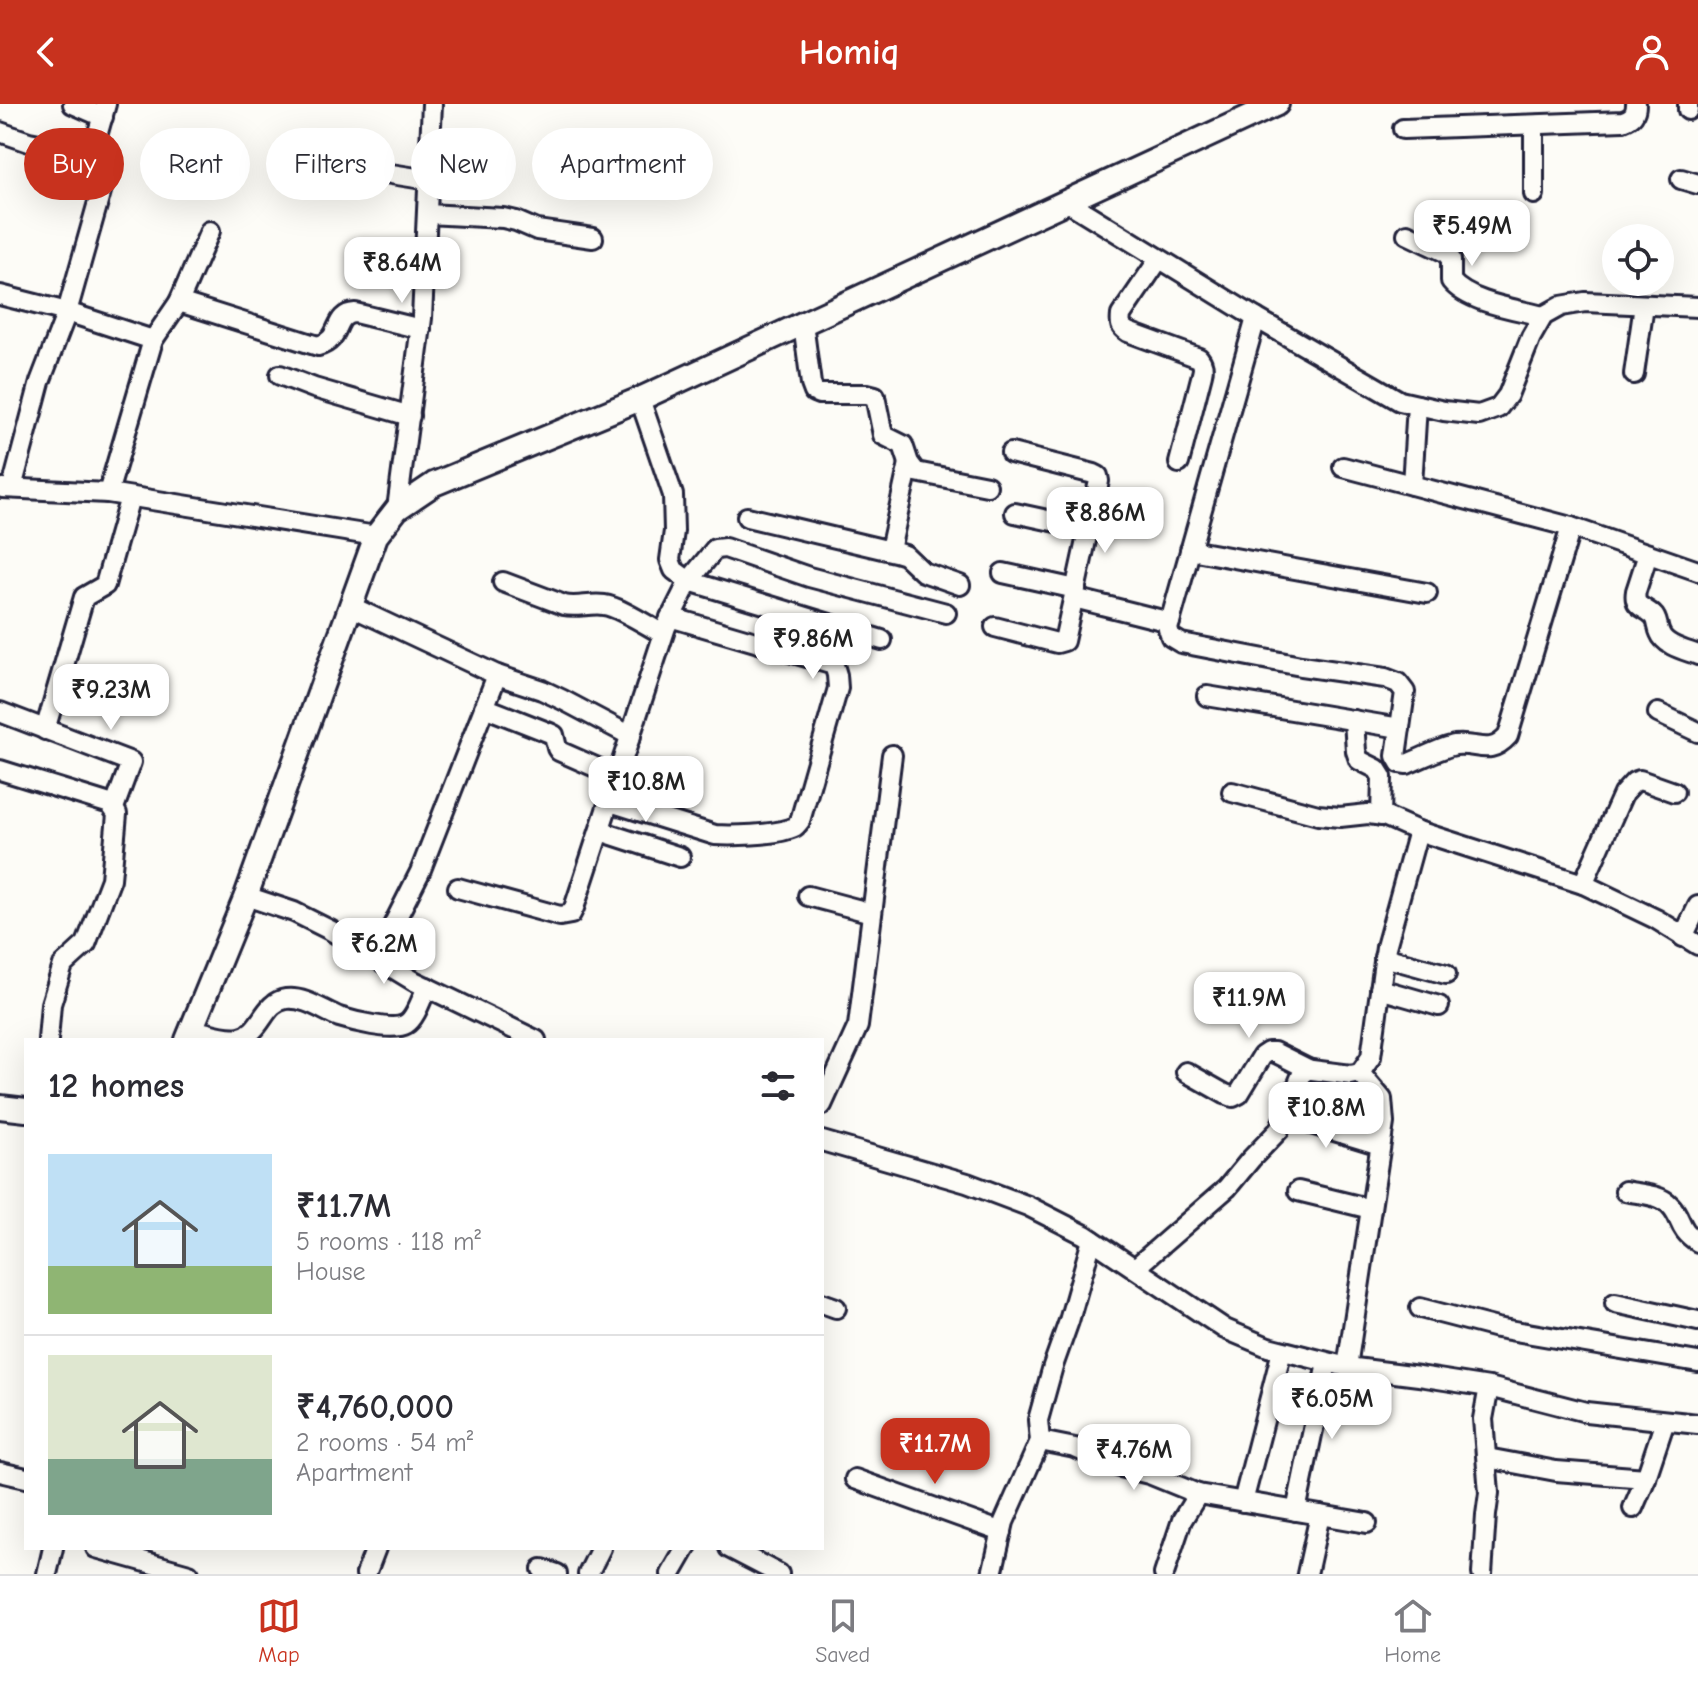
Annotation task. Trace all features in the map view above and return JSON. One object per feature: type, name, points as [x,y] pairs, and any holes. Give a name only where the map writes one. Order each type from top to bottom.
[{"type":"main road","points":[[189,1034],[246,896],[376,536],[397,509],[434,484],[640,399],[1277,104]]},
{"type":"main road","points":[[1,1109],[24,1110]]},
{"type":"street","points":[[73,104],[104,110]]},
{"type":"street","points":[[431,128],[432,104]]},
{"type":"street","points":[[1403,129],[1623,121],[1636,112],[1636,104]]},
{"type":"street","points":[[1534,125],[1534,194]]},
{"type":"street","points":[[0,132],[24,140]]},
{"type":"street","points":[[99,200],[67,312],[40,382],[6,488],[108,493],[376,536]]},
{"type":"street","points":[[397,509],[421,329],[428,200]]},
{"type":"street","points":[[1066,201],[1256,318],[1400,401],[1444,411],[1479,415],[1498,408],[1508,395],[1531,337],[1543,316],[1561,306],[1585,302],[1698,307]]},
{"type":"street","points":[[427,214],[503,218],[537,230],[593,238]]},
{"type":"street","points":[[108,493],[153,340],[179,302],[210,231]]},
{"type":"street","points":[[1407,234],[1445,252],[1451,259],[1451,281],[1458,288],[1492,304],[1543,316]]},
{"type":"street","points":[[1159,259],[1121,315],[1120,323],[1128,332],[1199,358],[1202,362],[1204,367],[1179,463]]},
{"type":"street","points":[[0,295],[67,312],[153,340]]},
{"type":"street","points":[[179,302],[318,346],[327,344],[347,313],[421,329]]},
{"type":"street","points":[[1634,374],[1644,305]]},
{"type":"street","points":[[1256,318],[1170,622],[1171,637],[1181,643],[1385,678],[1398,683],[1405,692],[1396,756],[1400,763],[1407,764],[1455,745],[1494,747],[1508,736],[1571,527]]},
{"type":"street","points":[[803,323],[814,392],[875,396],[883,435],[903,445],[909,463],[916,472],[987,486]]},
{"type":"street","points":[[280,375],[410,416]]},
{"type":"street","points":[[640,399],[673,495],[674,531],[670,560],[674,570],[689,581],[882,640]]},
{"type":"street","points":[[1412,485],[1417,405]]},
{"type":"street","points":[[995,627],[1061,643],[1065,638],[1098,476],[1011,453]]},
{"type":"street","points":[[890,550],[909,463]]},
{"type":"street","points":[[1343,467],[1571,527],[1698,571]]},
{"type":"street","points":[[45,730],[84,597],[105,585],[130,497]]},
{"type":"street","points":[[1015,513],[1089,529]]},
{"type":"street","points":[[747,517],[890,550],[905,555],[923,572],[960,585]]},
{"type":"street","points":[[458,888],[560,916],[571,914],[667,626],[689,581],[715,549],[725,548],[809,577],[946,613]]},
{"type":"street","points":[[1190,550],[1427,593]]},
{"type":"street","points":[[1648,554],[1636,591],[1638,605],[1653,615],[1664,640],[1698,655]]},
{"type":"street","points":[[1003,573],[1170,622]]},
{"type":"street","points":[[503,582],[564,605],[611,606],[667,626],[834,665],[838,688],[800,821],[793,828],[715,835],[610,802]]},
{"type":"street","points":[[350,606],[497,675],[542,690],[631,736]]},
{"type":"street","points":[[377,957],[420,872],[497,675]]},
{"type":"street","points":[[1207,696],[1400,728]]},
{"type":"street","points":[[484,707],[554,735],[559,751],[618,777]]},
{"type":"street","points":[[0,712],[131,762],[114,808]]},
{"type":"street","points":[[1658,713],[1698,732]]},
{"type":"street","points":[[1354,720],[1359,760],[1377,769],[1382,777],[1381,816]]},
{"type":"street","points":[[824,1101],[858,1026],[892,755]]},
{"type":"street","points":[[0,770],[110,804],[117,814],[111,879],[86,944],[63,965],[51,1004],[48,1038]]},
{"type":"street","points":[[1583,884],[1629,785],[1640,780],[1674,792]]},
{"type":"street","points":[[1232,792],[1318,815],[1381,816],[1418,831],[1583,884],[1642,912],[1691,941],[1698,906]]},
{"type":"street","points":[[600,831],[680,857]]},
{"type":"street","points":[[1186,1072],[1233,1097],[1239,1094],[1262,1056],[1268,1052],[1308,1069],[1351,1075],[1360,1073],[1371,1057],[1386,947],[1418,831]]},
{"type":"street","points":[[246,896],[294,912],[427,987],[532,1038]]},
{"type":"street","points":[[808,896],[872,913]]},
{"type":"street","points":[[1384,957],[1446,974]]},
{"type":"street","points":[[189,1034],[238,1038],[247,1035],[273,1004],[286,999],[304,1001],[341,1017],[379,1026],[405,1025],[412,1018],[427,987]]},
{"type":"street","points":[[1380,989],[1439,1006]]},
{"type":"street","points":[[1135,1268],[1227,1188],[1279,1130],[1304,1069],[1308,1069]]},
{"type":"street","points":[[1347,1367],[1384,1123],[1382,1099],[1360,1073]]},
{"type":"street","points":[[1285,1116],[1380,1145]]},
{"type":"street","points":[[824,1142],[967,1183],[1028,1206],[1092,1240],[1225,1329],[1282,1351],[1347,1367],[1489,1387],[1586,1412],[1665,1421],[1697,1418]]},
{"type":"street","points":[[1298,1191],[1371,1209]]},
{"type":"street","points":[[1625,1191],[1662,1199],[1669,1204],[1688,1236],[1698,1242]]},
{"type":"street","points":[[992,1574],[1004,1522],[1040,1441],[1038,1420],[1092,1240]]},
{"type":"street","points":[[1615,1303],[1698,1321]]},
{"type":"street","points":[[1420,1308],[1497,1328],[1698,1362]]},
{"type":"street","points":[[1243,1502],[1282,1351]]},
{"type":"street","points":[[1296,1511],[1327,1363]]},
{"type":"street","points":[[1482,1574],[1489,1493],[1483,1419],[1489,1387]]},
{"type":"street","points":[[1633,1508],[1665,1421]]},
{"type":"street","points":[[1040,1441],[1075,1448],[1198,1494],[1367,1523]]},
{"type":"street","points":[[1487,1458],[1556,1471],[1646,1478]]},
{"type":"street","points":[[0,1472],[24,1478]]},
{"type":"street","points":[[855,1479],[1002,1532]]},
{"type":"street","points":[[1164,1574],[1182,1520],[1198,1494]]},
{"type":"street","points":[[1307,1574],[1320,1515]]},
{"type":"street","points":[[47,1574],[53,1550]]},
{"type":"street","points":[[103,1550],[189,1574]]},
{"type":"street","points":[[366,1574],[375,1550]]},
{"type":"street","points":[[588,1574],[600,1550]]},
{"type":"street","points":[[671,1574],[685,1550]]},
{"type":"street","points":[[733,1550],[779,1574]]}]
